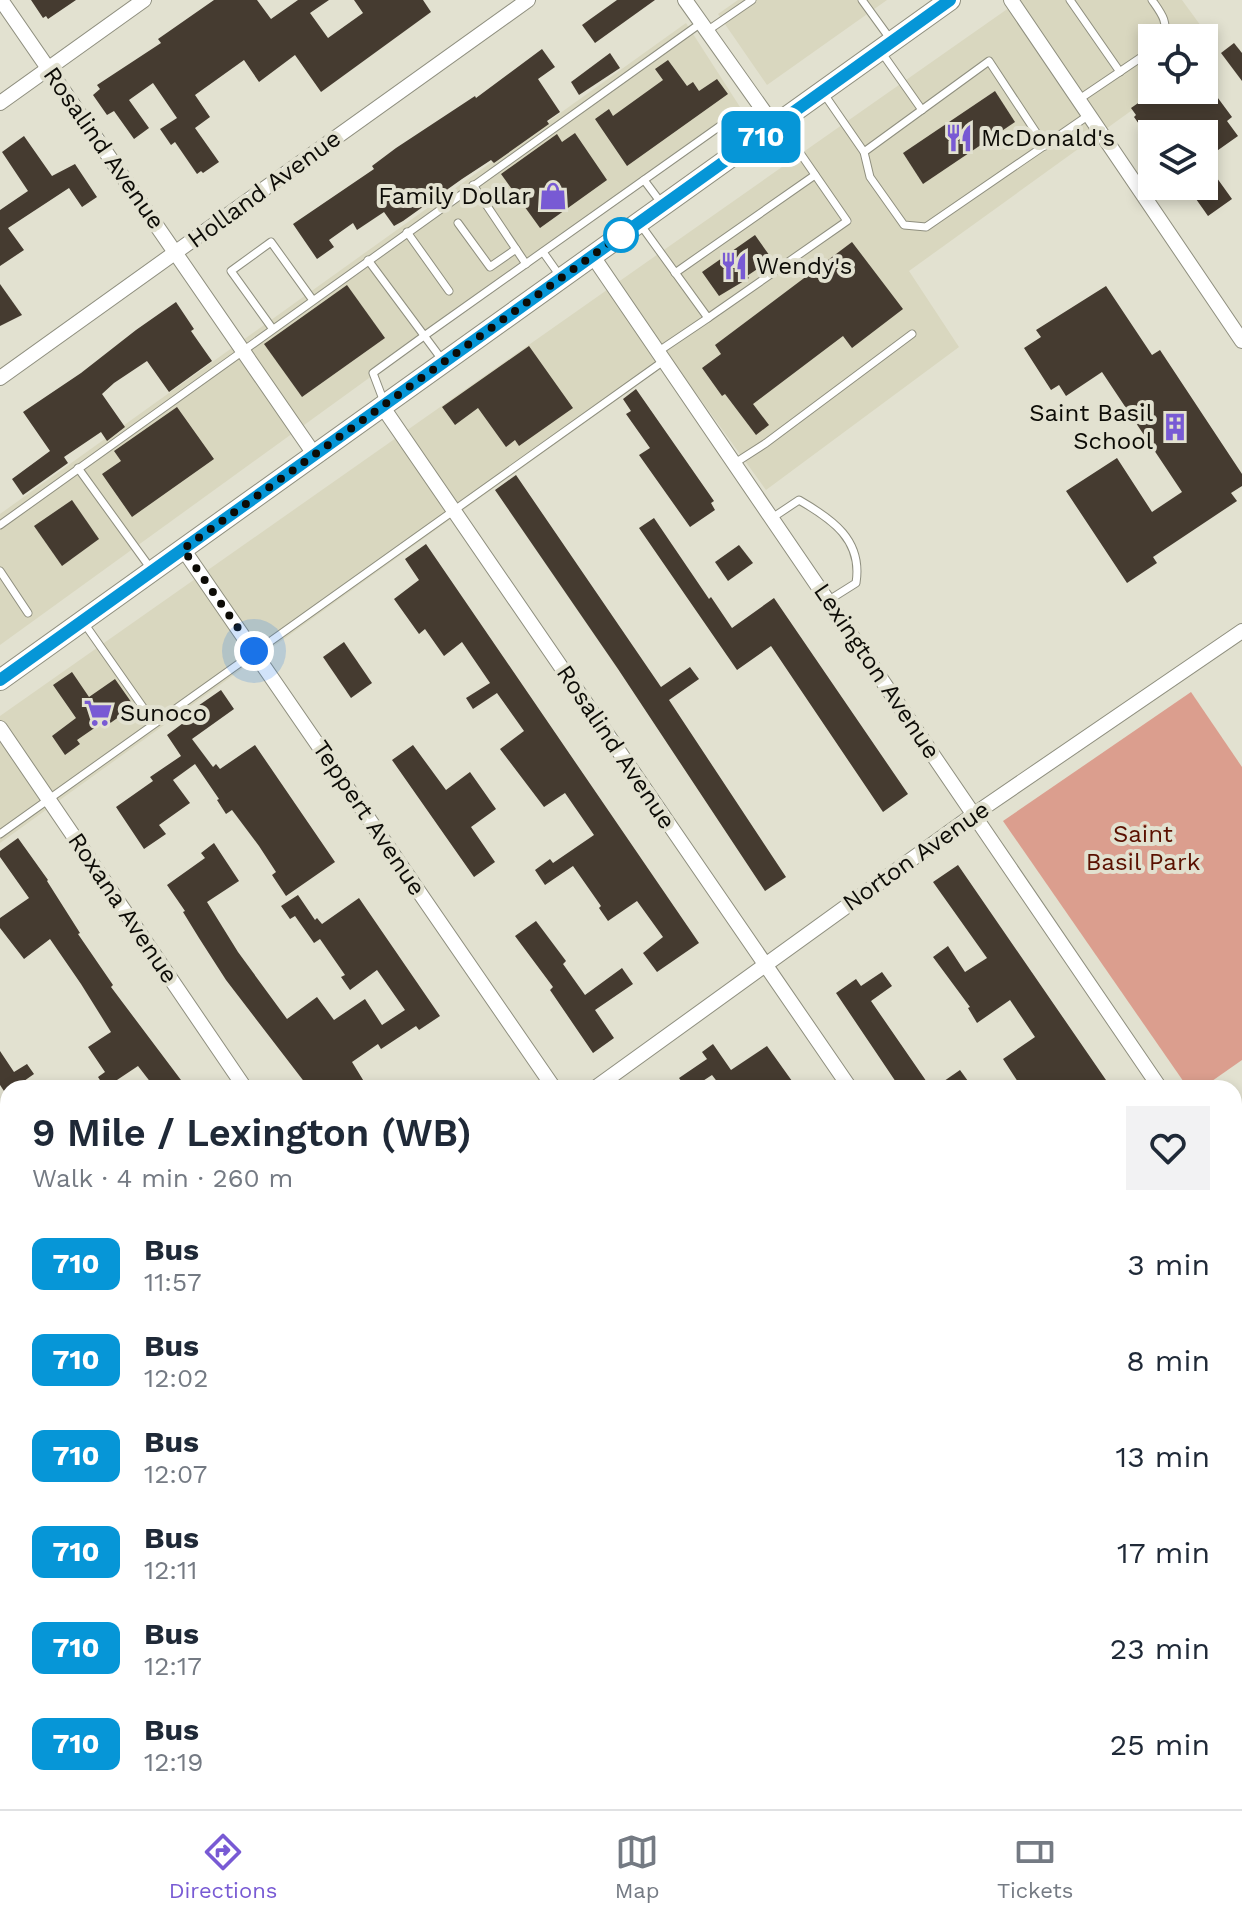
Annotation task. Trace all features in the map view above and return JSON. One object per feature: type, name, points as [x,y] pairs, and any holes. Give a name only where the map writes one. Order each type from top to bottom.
[{"type":"main road","points":[[0,680],[638,222],[823,93],[945,1]]},
{"type":"street","name":"Rosalind Avenue","points":[[1,0],[314,454]]},
{"type":"street","points":[[0,103],[144,0]]},
{"type":"street","name":"Holland Avenue","points":[[0,378],[528,0]]},
{"type":"street","points":[[685,0],[778,125]]},
{"type":"street","points":[[1011,0],[1242,341]]},
{"type":"street","name":"Lexington Avenue","points":[[592,255],[1155,1080]]},
{"type":"street","name":"Rosalind Avenue","points":[[383,405],[845,1080]]},
{"type":"street","name":"Teppert Avenue","points":[[183,549],[549,1080]]},
{"type":"street","name":"Norton Avenue","points":[[606,1080],[973,815],[1242,631]]},
{"type":"street","name":"Roxana Avenue","points":[[0,728],[240,1080]]},
{"type":"lane","points":[[0,525],[473,185],[704,27],[752,0]]},
{"type":"lane","points":[[862,0],[922,110]]},
{"type":"lane","points":[[1070,0],[1120,72]]},
{"type":"lane","points":[[1152,0],[1165,24]]},
{"type":"lane","points":[[1078,100],[1138,60]]},
{"type":"lane","points":[[864,152],[989,61],[1045,146]]},
{"type":"lane","points":[[823,93],[864,152],[870,177],[904,225],[926,227],[1089,115]]},
{"type":"lane","points":[[0,834],[454,509],[662,356],[708,318],[847,221],[778,125],[737,114],[373,373],[383,405]]},
{"type":"lane","points":[[675,273],[815,175]]},
{"type":"lane","points":[[644,180],[663,205]]},
{"type":"lane","points":[[473,185],[526,264]]},
{"type":"lane","points":[[638,222],[708,318]]},
{"type":"lane","points":[[458,223],[490,267],[516,249]]},
{"type":"lane","points":[[407,232],[449,291]]},
{"type":"lane","points":[[272,328],[231,271],[271,242],[312,299]]},
{"type":"lane","points":[[543,252],[561,277]]},
{"type":"lane","points":[[368,260],[443,362]]},
{"type":"lane","points":[[735,463],[912,334]]},
{"type":"lane","points":[[78,468],[153,570]]},
{"type":"lane","points":[[772,518],[799,500],[824,513],[853,548],[858,567],[856,583],[829,600]]},
{"type":"lane","points":[[0,571],[28,613]]},
{"type":"lane","points":[[82,621],[154,723]]},
{"type":"shaded area","points":[[738,0],[887,0],[767,85],[718,14]]},
{"type":"shaded area","points":[[1020,0],[1182,0],[1200,24],[1138,24],[1138,104],[1141,104],[909,271],[959,347],[766,490],[672,360],[0,843],[0,716]]},
{"type":"shaded area","points":[[686,23],[740,107],[739,114],[0,645],[0,514]]},
{"type":"green space","name":"Saint Basil Park","points":[[1191,692],[1242,767],[1242,1060],[1213,1080],[1182,1080],[1003,821]]},
{"type":"building","points":[[31,0],[76,0],[48,19],[46,16],[43,18]]},
{"type":"building","points":[[214,0],[257,0],[271,19],[298,0],[329,0],[310,13],[328,38],[363,13],[354,0],[423,0],[431,12],[321,92],[295,55],[259,82],[244,60],[195,95],[210,117],[195,128],[219,162],[197,174],[175,142],[171,145],[160,129],[177,118],[153,83],[129,100],[149,128],[134,139],[114,111],[107,115],[93,95],[100,89],[97,85],[161,43],[158,39]]},
{"type":"building","points":[[617,0],[655,0],[595,43],[582,25]]},
{"type":"building","points":[[1234,43],[1242,53],[1242,81],[1221,53]]},
{"type":"building","points":[[542,49],[555,67],[538,79],[560,112],[547,121],[549,124],[394,226],[384,212],[357,230],[353,223],[329,240],[334,247],[317,259],[293,224],[374,169],[372,166],[396,148],[476,98]]},
{"type":"building","points":[[610,53],[620,68],[579,95],[571,82]]},
{"type":"building","points":[[668,60],[687,86],[693,82],[699,91],[717,79],[728,94],[627,166],[595,119],[609,109],[613,116],[663,80],[655,69]]},
{"type":"building","name":"McDonald's","points":[[995,91],[1015,122],[923,184],[903,153]]},
{"type":"building","points":[[1218,98],[1232,117],[1227,121],[1238,136],[1218,150],[1218,120],[1138,120],[1138,123],[1131,108],[1138,103],[1218,104]]},
{"type":"building","points":[[575,133],[607,180],[540,228],[501,174],[557,134],[562,142]]},
{"type":"building","points":[[24,136],[52,176],[75,164],[97,197],[82,207],[69,188],[8,228],[24,250],[0,266],[0,210],[28,191],[2,152]]},
{"type":"building","points":[[1218,180],[1232,199],[1208,216],[1197,200],[1218,200]]},
{"type":"building","points":[[755,235],[772,259],[747,276],[749,278],[719,296],[702,272]]},
{"type":"building","points":[[852,242],[903,309],[852,348],[843,336],[753,404],[769,425],[756,435],[702,368],[721,354],[715,345]]},
{"type":"building","points":[[0,284],[22,315],[0,326]]},
{"type":"building","points":[[347,285],[385,338],[302,397],[264,344]]},
{"type":"building","name":"Saint Basil School","points":[[1106,286],[1152,355],[1160,350],[1242,474],[1242,486],[1231,493],[1237,501],[1153,557],[1157,563],[1127,583],[1066,491],[1117,458],[1152,512],[1182,492],[1102,372],[1066,396],[1059,385],[1051,390],[1024,348],[1041,337],[1036,330]]},
{"type":"building","points":[[176,302],[212,361],[169,392],[147,361],[114,383],[102,394],[125,427],[107,441],[101,432],[64,457],[68,463],[23,495],[12,479],[50,451],[23,412]]},
{"type":"building","points":[[529,346],[573,408],[519,446],[515,440],[506,447],[478,408],[455,425],[442,407]]},
{"type":"building","points":[[636,389],[714,501],[711,503],[715,510],[690,527],[639,455],[650,448],[626,414],[631,411],[623,399]]},
{"type":"building","points":[[177,407],[214,459],[132,517],[102,474],[121,461],[114,451]]},
{"type":"building","points":[[516,475],[661,687],[690,667],[699,679],[669,700],[786,877],[765,891],[495,490]]},
{"type":"building","points":[[72,500],[99,539],[62,566],[34,526]]},
{"type":"building","points":[[654,518],[732,628],[774,598],[908,794],[883,812],[771,646],[737,670],[639,528]]},
{"type":"building","points":[[426,544],[699,943],[657,972],[643,953],[663,937],[637,901],[608,921],[573,866],[545,885],[535,870],[550,859],[553,863],[594,835],[565,793],[544,807],[500,749],[524,731],[497,693],[473,709],[466,698],[490,683],[462,642],[444,656],[425,629],[419,634],[394,599],[419,580],[405,559]]},
{"type":"building","points":[[739,545],[753,563],[728,581],[715,562]]},
{"type":"building","points":[[344,642],[372,683],[351,698],[323,657]]},
{"type":"building","points":[[72,672],[89,697],[115,679],[134,706],[109,724],[106,720],[77,740],[80,744],[65,755],[52,736],[76,718],[53,685]]},
{"type":"building","points":[[221,690],[234,709],[192,739],[213,767],[216,764],[220,769],[255,745],[335,862],[286,896],[272,875],[276,872],[259,846],[232,810],[226,814],[195,764],[173,780],[190,803],[159,825],[166,834],[144,849],[116,807],[153,781],[150,777],[181,756],[167,735],[198,712],[195,708]]},
{"type":"building","points":[[413,745],[446,790],[470,772],[496,809],[471,827],[495,862],[474,877],[392,760]]},
{"type":"building","points":[[18,838],[48,880],[78,934],[113,985],[111,987],[181,1080],[149,1080],[138,1066],[117,1080],[100,1080],[98,1077],[105,1072],[88,1047],[111,1032],[81,984],[50,939],[24,959],[0,928],[0,918],[29,898],[0,857],[0,851]]},
{"type":"building","points":[[214,843],[239,881],[207,902],[238,952],[287,1019],[317,997],[334,1020],[365,999],[382,1025],[405,1010],[377,970],[350,990],[341,977],[345,975],[320,939],[314,943],[295,916],[290,919],[281,906],[298,895],[315,920],[317,918],[322,924],[359,898],[440,1016],[419,1030],[416,1026],[381,1049],[378,1044],[352,1062],[363,1080],[303,1080],[226,980],[167,885],[205,858],[201,853]]},
{"type":"building","points":[[958,865],[1106,1080],[1017,1080],[1003,1059],[1035,1037],[1010,1000],[977,1023],[970,1007],[933,957],[948,946],[965,972],[987,958],[933,882]]},
{"type":"building","points":[[536,921],[566,961],[563,964],[585,995],[622,968],[633,984],[595,1010],[614,1038],[593,1053],[550,990],[553,987],[515,936]]},
{"type":"building","points":[[882,972],[892,986],[871,1001],[925,1080],[895,1080],[836,993],[856,979],[861,986]]},
{"type":"building","points":[[713,1044],[731,1070],[767,1046],[791,1080],[716,1080],[712,1075],[704,1080],[680,1080],[679,1078],[707,1059],[702,1052]]},
{"type":"building","points":[[0,1051],[14,1072],[27,1064],[34,1074],[25,1080],[0,1080]]},
{"type":"building","points":[[960,1070],[967,1080],[946,1080]]},
{"type":"bus line","name":"710","points":[[0,680],[950,0]]},
{"type":"place","name":"McDonald's","points":[[959,138]]},
{"type":"place","name":"Family Dollar","points":[[553,196]]},
{"type":"place","name":"Wendy's","points":[[734,266]]},
{"type":"place","name":"Saint Basil School","points":[[1175,427]]},
{"type":"place","name":"Sunoco","points":[[98,713]]},
{"type":"route","points":[[254,651],[183,549],[621,235]]}]
